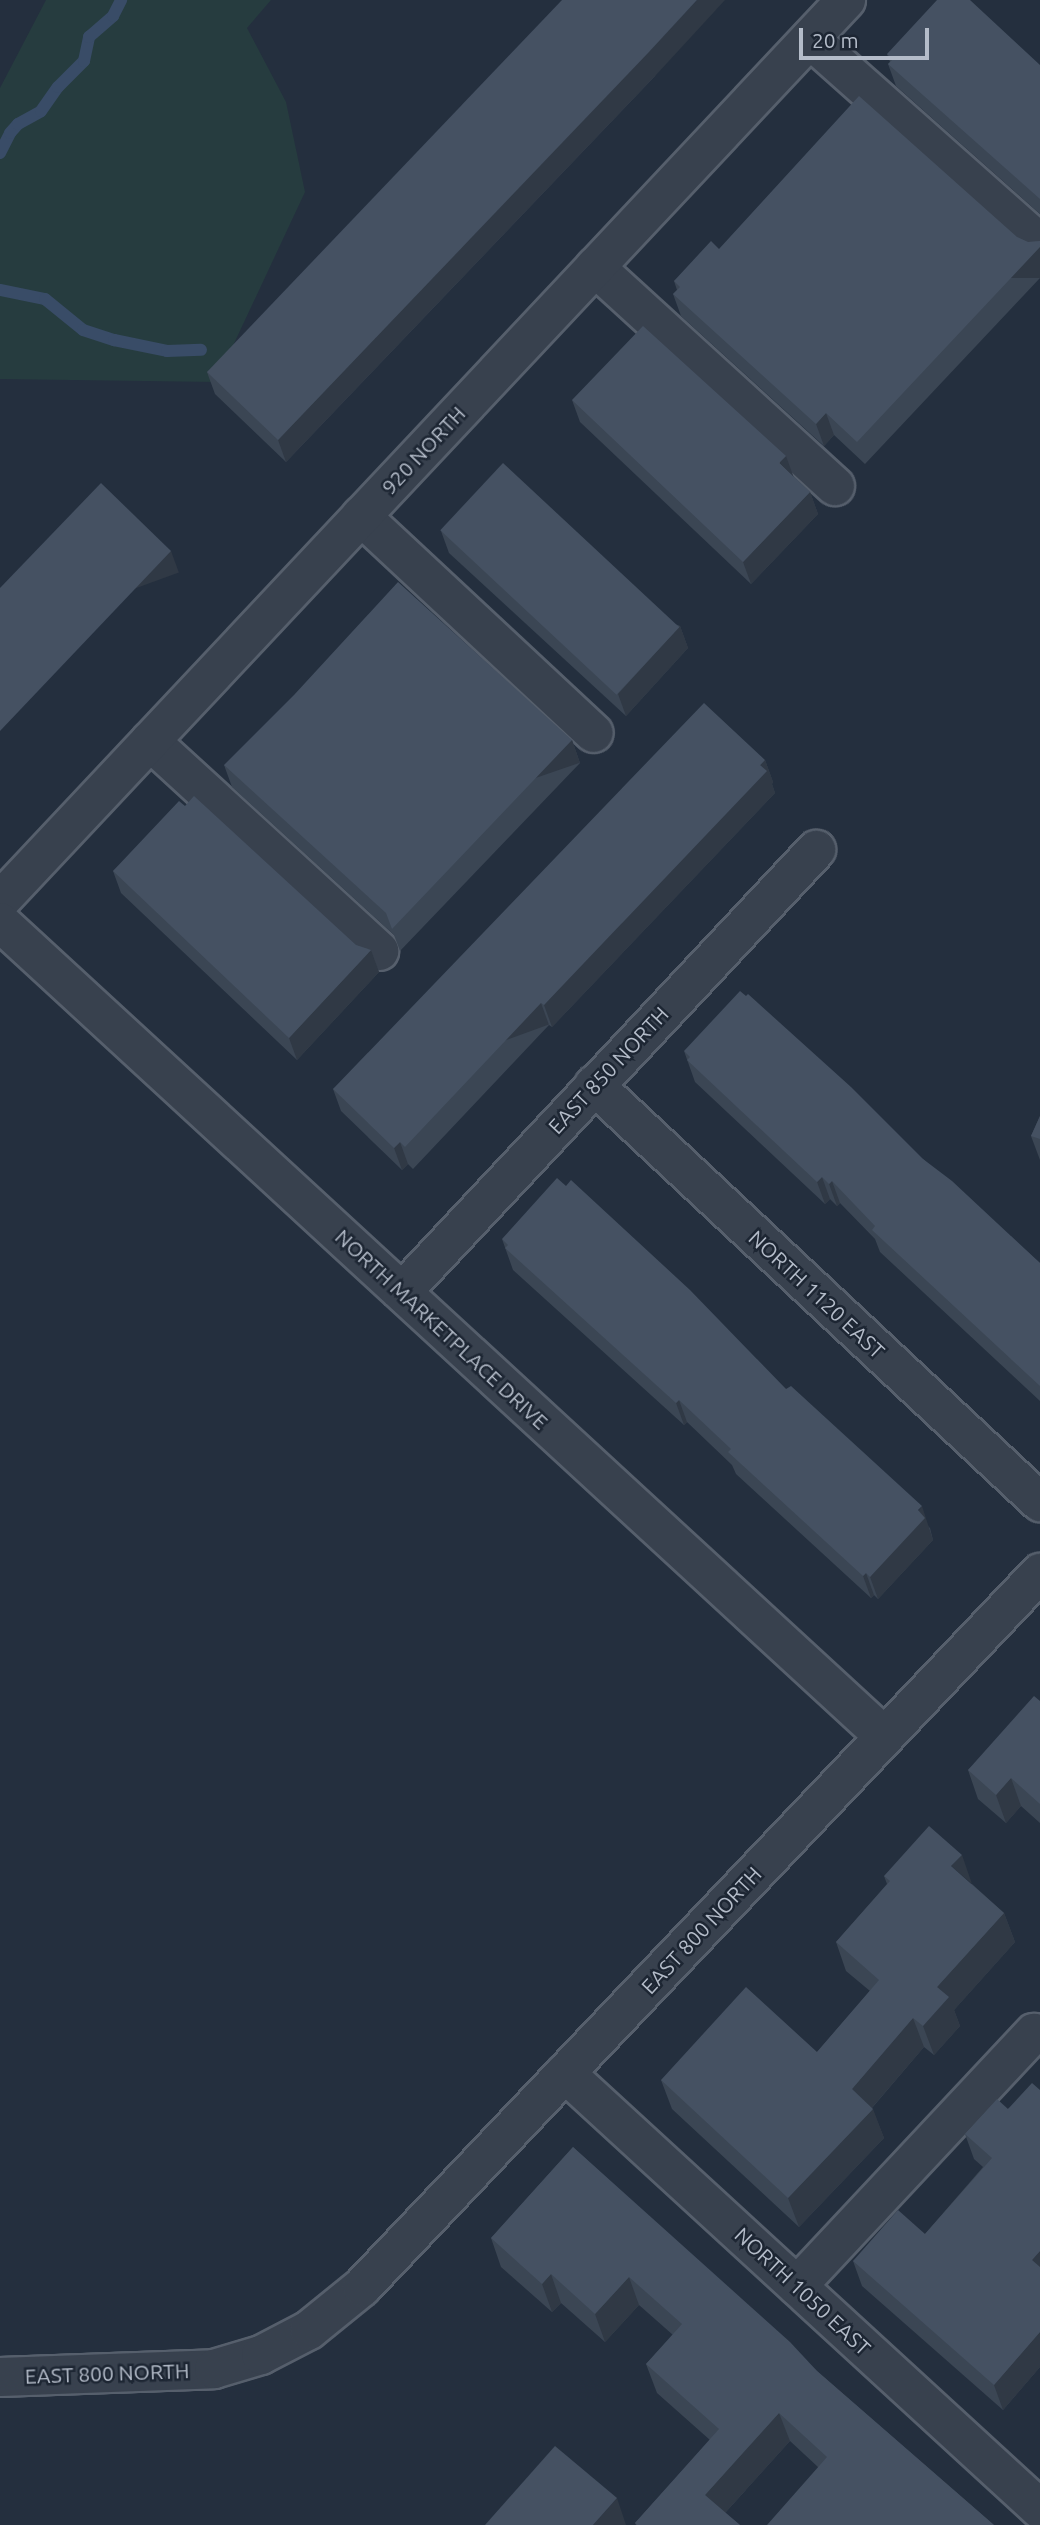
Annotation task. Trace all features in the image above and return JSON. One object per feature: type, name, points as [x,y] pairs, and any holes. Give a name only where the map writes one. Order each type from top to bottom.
[{"type":"street","name":"920 NORTH","points":[[0,901],[846,0]]},
{"type":"street","points":[[810,39],[1040,243]]},
{"type":"street","points":[[595,267],[835,486]]},
{"type":"street","points":[[361,516],[594,733]]},
{"type":"street","points":[[150,741],[379,951]]},
{"type":"street","name":"EAST 850 NORTH","points":[[401,1292],[816,850]]},
{"type":"street","name":"NORTH MARKETPLACE DRIVE","points":[[0,922],[884,1736]]},
{"type":"street","name":"NORTH 1120 EAST","points":[[594,1085],[1040,1502]]},
{"type":"street","name":"EAST 800 NORTH","points":[[0,2377],[214,2369],[261,2355],[309,2330],[362,2287],[1040,1573]]},
{"type":"street","points":[[797,2286],[1034,2033]]},
{"type":"street","name":"NORTH 1050 EAST","points":[[565,2073],[1040,2509]]},
{"type":"green space","points":[[46,0],[271,0],[247,28],[286,102],[305,192],[216,382],[0,379],[0,88]]},
{"type":"building","points":[[562,0],[697,0],[278,440],[207,372]]},
{"type":"building","points":[[937,0],[970,0],[1040,65],[1040,199],[888,64],[893,59],[887,54]]},
{"type":"building","points":[[859,96],[1017,237],[1028,242],[1040,241],[1040,247],[857,442],[826,413],[816,424],[673,294],[680,287],[674,281],[711,241],[719,249]]},
{"type":"building","points":[[643,326],[786,456],[779,463],[810,492],[743,562],[572,400]]},
{"type":"building","points":[[503,463],[679,627],[617,695],[440,530]]},
{"type":"building","points":[[101,483],[171,551],[0,731],[0,588]]},
{"type":"building","points":[[398,582],[572,740],[392,929],[386,913],[224,765],[294,695]]},
{"type":"building","points":[[704,703],[765,760],[760,765],[767,771],[405,1147],[400,1142],[394,1148],[333,1089]]},
{"type":"building","points":[[194,796],[356,945],[371,950],[289,1038],[113,871],[179,801],[185,806]]},
{"type":"building","points":[[740,991],[746,996],[748,994],[851,1087],[923,1159],[952,1181],[1040,1263],[1040,1386],[872,1230],[875,1226],[832,1181],[829,1184],[822,1177],[817,1182],[687,1060],[690,1057],[684,1051]]},
{"type":"building","points":[[1040,1116],[1040,1139],[1031,1136]]},
{"type":"building","points":[[557,1178],[566,1186],[571,1180],[690,1290],[786,1389],[791,1386],[922,1506],[918,1510],[925,1518],[870,1577],[866,1573],[863,1576],[728,1452],[731,1449],[679,1400],[676,1403],[505,1248],[508,1245],[502,1239]]},
{"type":"building","points":[[1034,1696],[1040,1701],[1040,1804],[1011,1778],[996,1795],[968,1770]]},
{"type":"building","points":[[929,1826],[962,1855],[951,1866],[1004,1913],[937,1987],[949,1997],[923,2026],[913,2018],[852,2089],[873,2109],[788,2198],[661,2080],[746,1987],[817,2052],[879,1980],[836,1942],[890,1881],[884,1876]]},
{"type":"building","points":[[1032,2083],[1040,2090],[1040,2251],[1032,2260],[1040,2267],[1040,2332],[994,2385],[853,2261],[898,2210],[925,2234],[992,2158],[965,2134],[997,2099],[1008,2109]]},
{"type":"building","points":[[573,2147],[790,2342],[817,2371],[994,2525],[767,2525],[827,2457],[779,2413],[705,2495],[740,2525],[637,2525],[635,2523],[719,2429],[646,2364],[682,2324],[629,2277],[595,2314],[551,2274],[542,2284],[491,2238]]},
{"type":"building","points":[[555,2446],[617,2498],[593,2525],[485,2525]]},
{"type":"waterway","points":[[0,153],[18,124],[41,111],[58,87],[84,61],[89,37],[113,16],[121,0]]},
{"type":"waterway","points":[[0,290],[45,299],[83,330],[114,340],[167,351],[201,350]]}]
